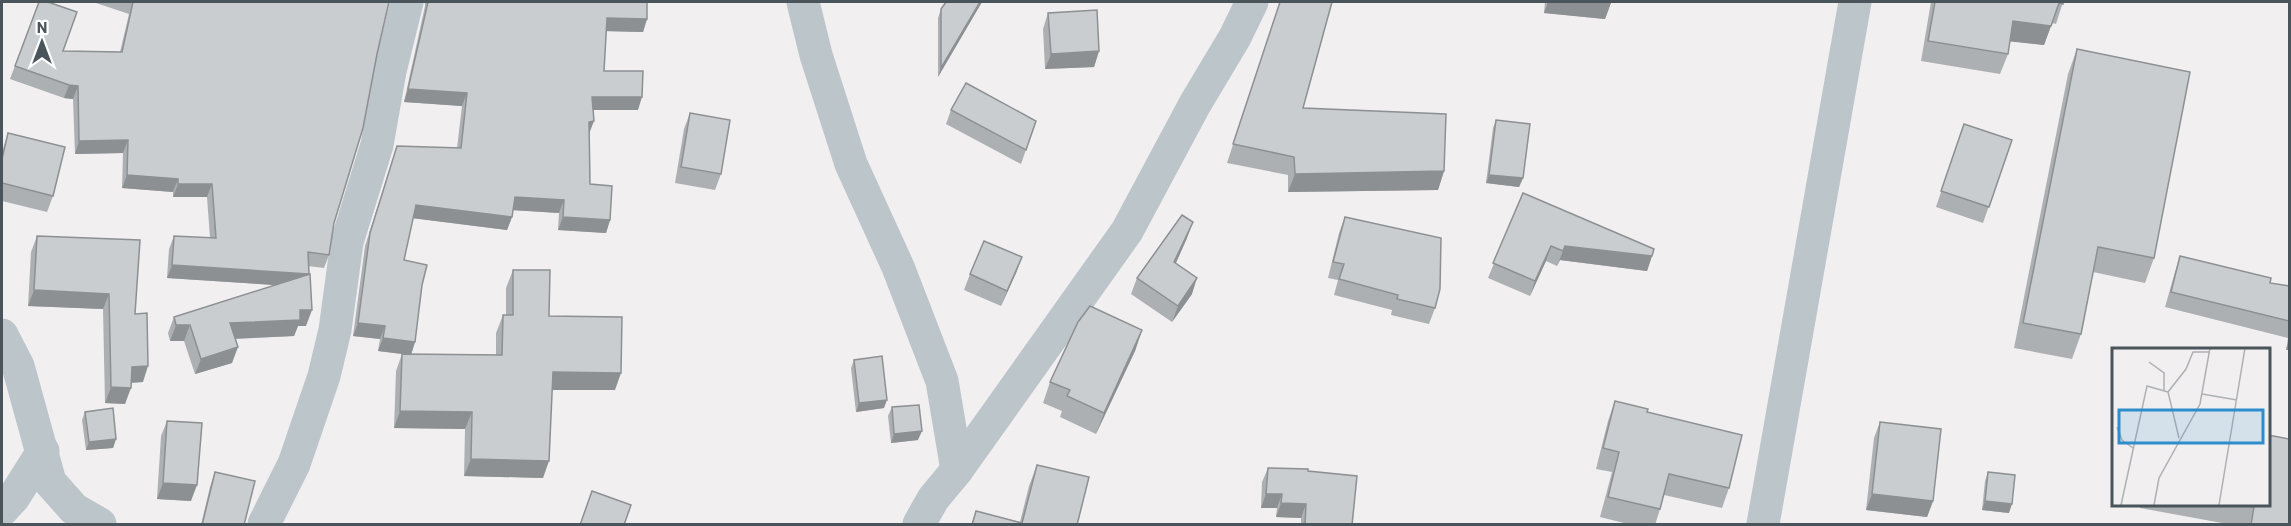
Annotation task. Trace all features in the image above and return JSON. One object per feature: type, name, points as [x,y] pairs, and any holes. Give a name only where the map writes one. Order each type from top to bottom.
[{"type":"street","points":[[264,525],[294,464],[324,376],[335,330],[347,242],[377,145],[387,81],[407,2]]},
{"type":"street","points":[[803,2],[816,55],[851,164],[898,267],[942,381],[957,470]]},
{"type":"street","points":[[919,525],[933,499],[957,470],[1127,231],[1195,104],[1235,37],[1252,2]]},
{"type":"street","points":[[1763,525],[1855,2]]},
{"type":"street","points":[[2,335],[18,366],[50,482],[74,509],[100,525]]},
{"type":"street","points":[[2,510],[14,497],[43,451]]},
{"type":"building","points":[[39,2],[48,2],[77,12],[63,51],[122,52],[133,2],[389,2],[363,128],[334,223],[329,255],[308,252],[309,274],[172,265],[174,236],[216,238],[212,184],[178,184],[178,179],[127,175],[128,140],[79,141],[78,86],[15,66]]},
{"type":"building","points":[[428,2],[647,2],[647,19],[607,18],[604,71],[643,71],[642,97],[592,97],[594,121],[589,122],[590,184],[612,186],[610,220],[563,217],[564,200],[515,197],[512,217],[416,205],[404,260],[427,265],[422,285],[415,342],[383,338],[385,326],[358,323],[370,233],[397,146],[461,148],[467,93],[408,89]]},
{"type":"building","points":[[946,2],[980,2],[941,68],[941,9]]},
{"type":"building","points":[[1280,2],[1332,2],[1303,108],[1446,114],[1444,171],[1295,174],[1294,157],[1233,144]]},
{"type":"building","points":[[1935,2],[2063,2],[2063,4],[2059,3],[2051,26],[2013,21],[2008,54],[1928,41]]},
{"type":"building","points":[[1097,10],[1099,51],[1051,54],[1048,13]]},
{"type":"building","points":[[2077,49],[2190,72],[2154,258],[2098,247],[2081,334],[2023,323]]},
{"type":"building","points":[[966,83],[1036,121],[1026,150],[951,110]]},
{"type":"building","points":[[690,113],[730,120],[721,174],[681,167]]},
{"type":"building","points":[[1496,120],[1530,124],[1523,178],[1489,175]]},
{"type":"building","points":[[1964,124],[2012,140],[1989,207],[1941,191]]},
{"type":"building","points":[[8,133],[65,147],[53,196],[2,183],[2,159]]},
{"type":"building","points":[[1523,193],[1654,249],[1652,256],[1565,246],[1563,251],[1551,246],[1535,281],[1493,263]]},
{"type":"building","points":[[1182,215],[1193,222],[1174,262],[1197,278],[1178,306],[1137,278]]},
{"type":"building","points":[[1345,217],[1441,238],[1440,289],[1435,308],[1397,299],[1398,295],[1339,279],[1344,264],[1333,262]]},
{"type":"building","points":[[37,236],[140,240],[135,314],[147,313],[148,366],[132,367],[131,388],[111,387],[109,294],[34,290]]},
{"type":"building","points":[[984,241],[1022,257],[1007,291],[970,274]]},
{"type":"building","points":[[2180,256],[2271,278],[2270,283],[2289,286],[2289,321],[2171,292]]},
{"type":"building","points":[[513,270],[550,270],[549,316],[622,317],[621,373],[553,372],[549,461],[471,459],[472,412],[400,411],[402,354],[502,355],[503,315],[513,315]]},
{"type":"building","points":[[310,274],[312,310],[300,310],[300,320],[230,323],[238,347],[201,359],[190,325],[176,325],[174,317]]},
{"type":"building","points":[[1090,306],[1142,330],[1104,413],[1067,396],[1070,390],[1050,382],[1078,322]]},
{"type":"building","points":[[882,356],[887,400],[859,403],[854,360]]},
{"type":"building","points":[[1615,401],[1648,409],[1647,412],[1742,435],[1729,488],[1669,474],[1660,509],[1608,497],[1619,452],[1603,448]]},
{"type":"building","points":[[919,405],[922,431],[894,434],[892,407]]},
{"type":"building","points":[[113,408],[116,439],[89,442],[85,412]]},
{"type":"building","points":[[167,421],[202,423],[197,485],[163,483]]},
{"type":"building","points":[[1880,422],[1941,429],[1933,501],[1872,494]]},
{"type":"building","points":[[2270,435],[2289,439],[2289,525],[2251,525],[2254,507],[2241,505],[2270,505]]},
{"type":"building","points":[[1037,465],[1089,477],[1077,525],[972,525],[976,511],[1022,523]]},
{"type":"building","points":[[1268,468],[1308,469],[1308,471],[1357,476],[1352,525],[1305,525],[1306,504],[1281,503],[1282,494],[1266,494]]},
{"type":"building","points":[[215,472],[255,481],[244,525],[202,525]]},
{"type":"building","points":[[1988,472],[2015,475],[2012,504],[1985,501]]},
{"type":"building","points":[[592,491],[631,505],[624,525],[580,525]]}]
